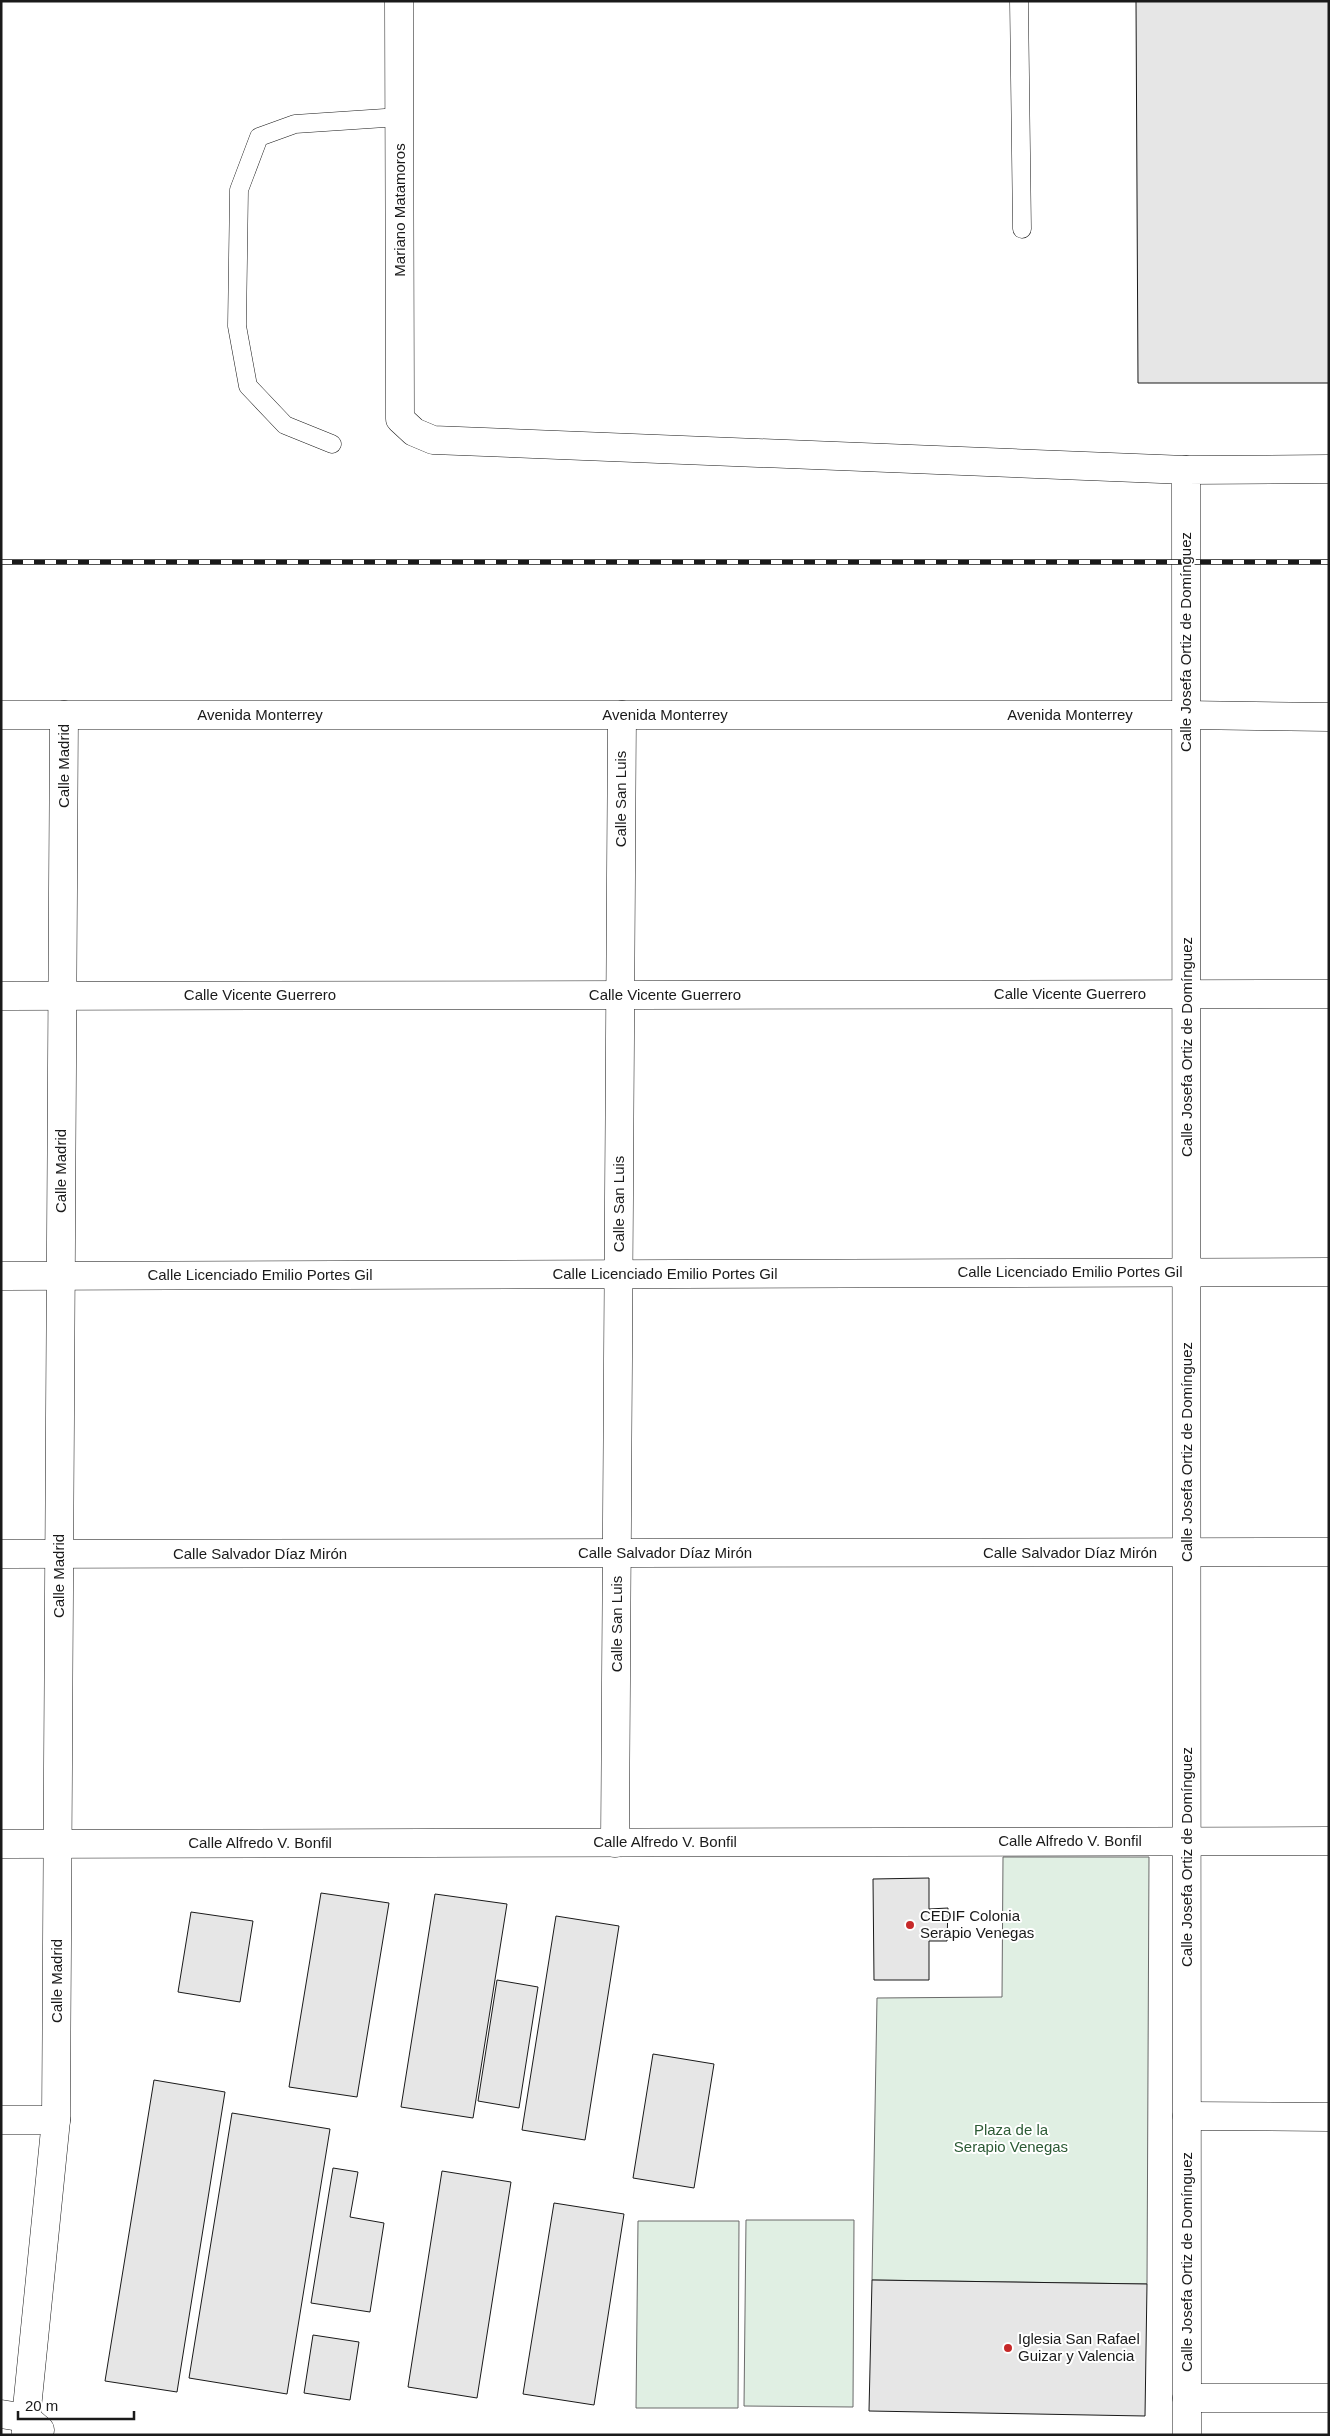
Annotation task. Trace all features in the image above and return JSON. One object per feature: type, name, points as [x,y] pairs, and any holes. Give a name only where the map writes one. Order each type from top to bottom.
[{"type":"street","name":"Mariano Matamoros","points":[[398,1],[400,418],[414,432],[433,440],[1186,470]]},
{"type":"street","points":[[1186,470],[1329,469]]},
{"type":"street","name":"Calle Josefa Ortiz de Domínguez","points":[[1186,470],[1187,2435]]},
{"type":"street","name":"Avenida Monterrey","points":[[1,715],[1186,715],[1329,717]]},
{"type":"street","name":"Calle Madrid","points":[[24,2425],[56,2120],[64,715]]},
{"type":"street","name":"Calle San Luis","points":[[615,1842],[622,715]]},
{"type":"street","name":"Calle Vicente Guerrero","points":[[1,996],[1329,994]]},
{"type":"street","name":"Calle Licenciado Emilio Portes Gil","points":[[1,1276],[1329,1272]]},
{"type":"street","name":"Calle Salvador Díaz Mirón","points":[[1,1554],[1329,1552]]},
{"type":"street","name":"Calle Alfredo V. Bonfil","points":[[1,1844],[1329,1841]]},
{"type":"street","points":[[1187,2116],[1329,2117]]},
{"type":"street","points":[[1,2120],[56,2120]]},
{"type":"street","points":[[1187,2398],[1329,2398]]},
{"type":"lane","points":[[1020,1],[1022,229]]},
{"type":"lane","points":[[332,444],[284,425],[248,386],[237,326],[239,190],[259,137],[295,124],[400,117]]},
{"type":"green space","name":"Plaza de la Serapio Venegas","points":[[1003,1857],[1149,1857],[1147,2284],[872,2280],[877,1998],[1002,1997]]},
{"type":"green space","points":[[746,2220],[854,2220],[853,2407],[744,2406]]},
{"type":"green space","points":[[638,2221],[739,2221],[738,2408],[636,2408]]},
{"type":"building","points":[[1136,1],[1329,1],[1329,383],[1138,383]]},
{"type":"building","name":"CEDIF Colonia Serapio Venegas","points":[[929,1878],[929,1909],[948,1908],[947,1941],[929,1941],[929,1980],[874,1980],[873,1879]]},
{"type":"building","points":[[321,1893],[389,1903],[357,2097],[289,2087]]},
{"type":"building","points":[[435,1894],[507,1904],[473,2118],[401,2107]]},
{"type":"building","points":[[191,1912],[253,1921],[240,2002],[178,1992]]},
{"type":"building","points":[[556,1916],[619,1926],[585,2140],[522,2130]]},
{"type":"building","points":[[497,1980],[538,1987],[519,2108],[478,2101]]},
{"type":"building","points":[[653,2054],[714,2064],[694,2188],[633,2178]]},
{"type":"building","points":[[154,2080],[225,2092],[177,2392],[105,2381]]},
{"type":"building","points":[[232,2113],[330,2129],[287,2394],[189,2378]]},
{"type":"building","points":[[333,2168],[358,2172],[350,2217],[384,2223],[370,2312],[311,2303]]},
{"type":"building","points":[[442,2171],[511,2182],[477,2398],[408,2387]]},
{"type":"building","points":[[554,2203],[624,2214],[594,2405],[523,2394]]},
{"type":"building","name":"Iglesia San Rafael Guizar y Valencia","points":[[872,2280],[1147,2284],[1145,2416],[869,2411]]},
{"type":"building","points":[[313,2335],[359,2342],[350,2400],[304,2393]]},
{"type":"railway","points":[[1,562],[1329,562]]},
{"type":"place","name":"CEDIF Colonia Serapio Venegas","points":[[910,1925]]},
{"type":"place","name":"Iglesia San Rafael Guizar y Valencia","points":[[1008,2348]]}]
